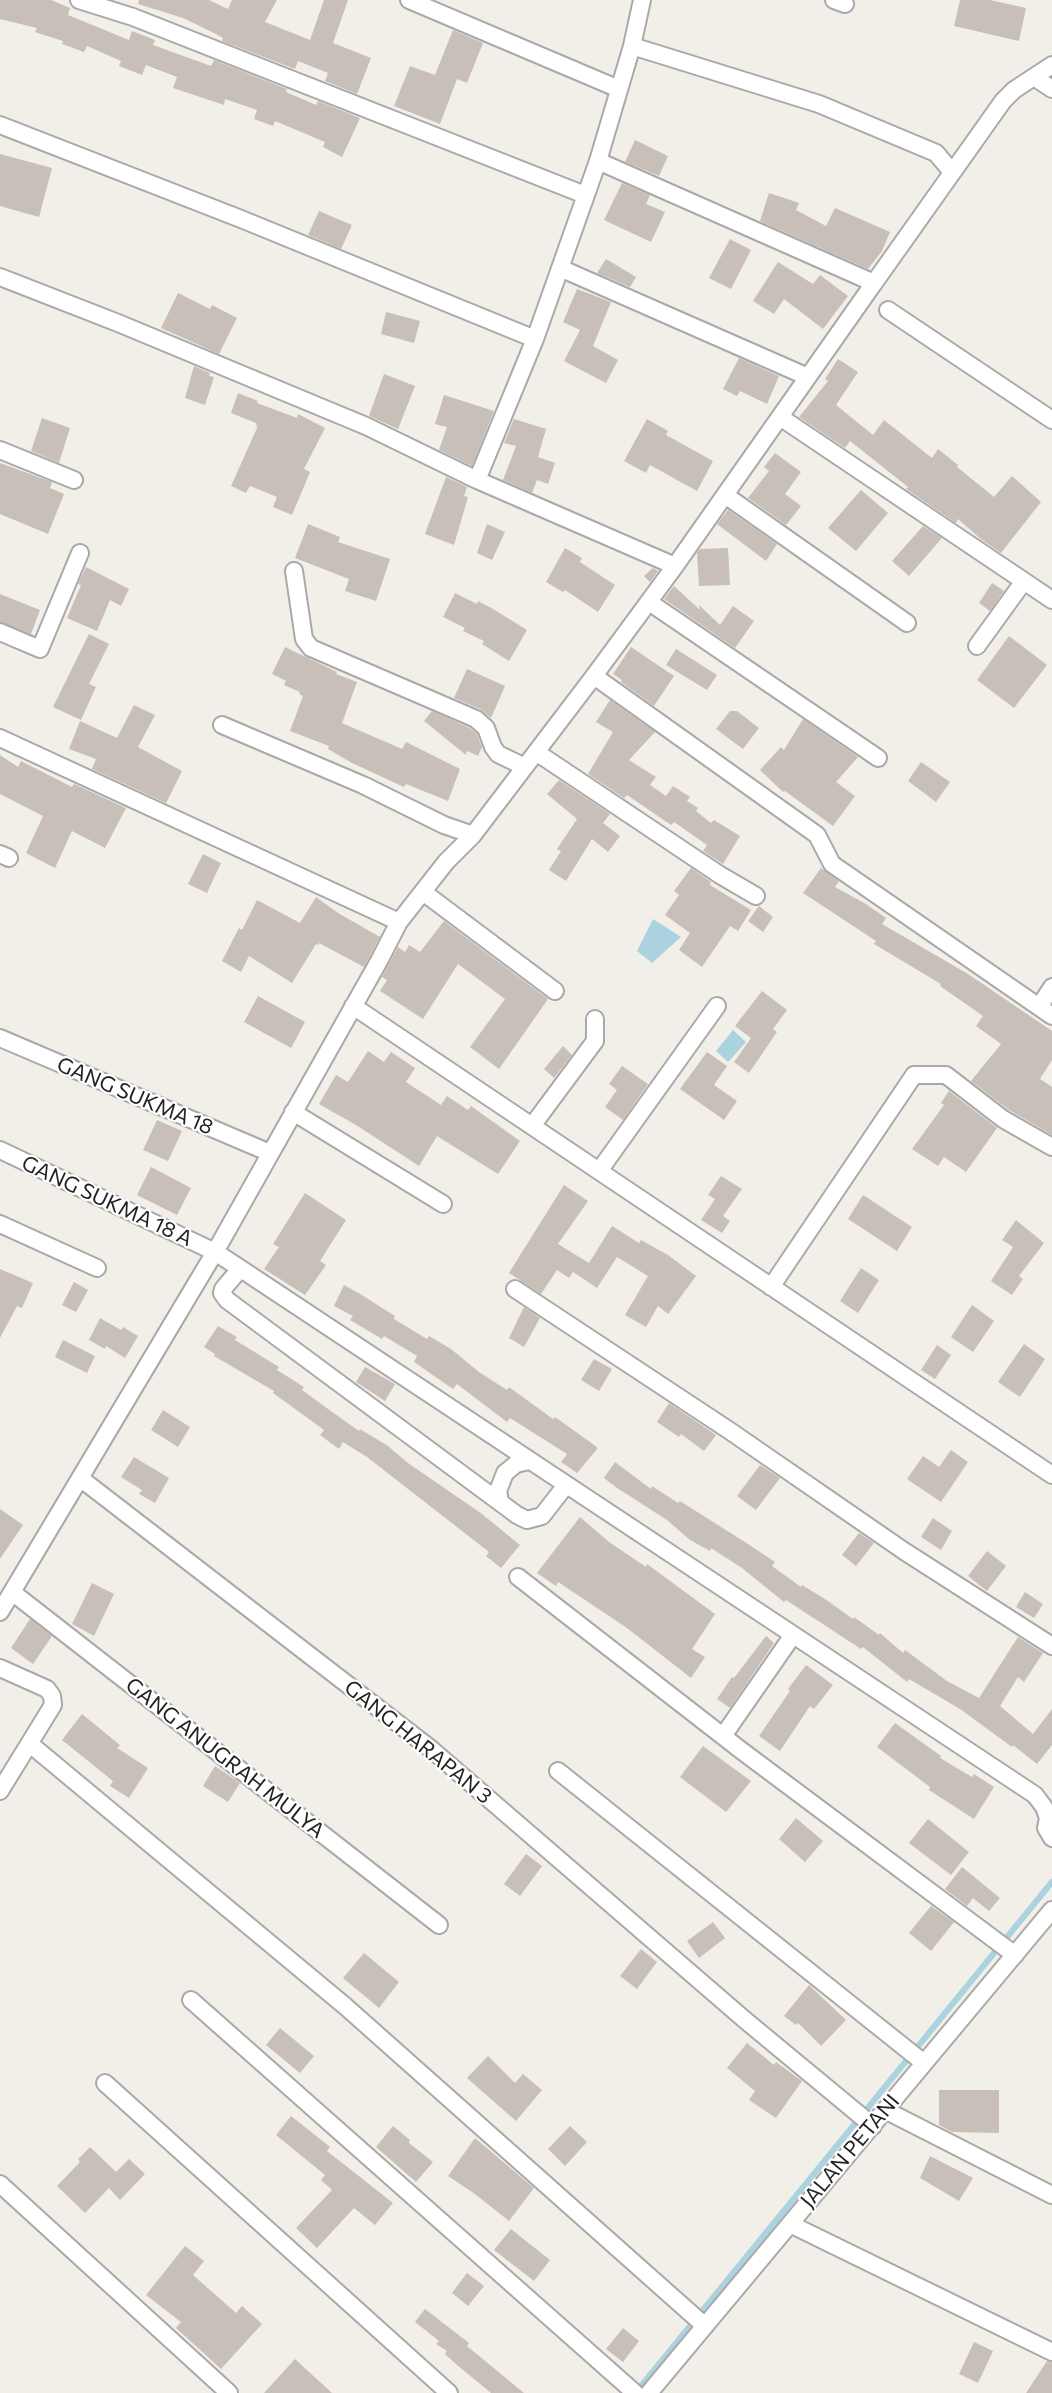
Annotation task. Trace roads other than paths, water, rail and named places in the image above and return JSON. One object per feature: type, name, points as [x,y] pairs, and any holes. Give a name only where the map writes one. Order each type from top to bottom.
[{"type":"street","points":[[79,0],[133,17],[585,195]]},
{"type":"street","points":[[408,0],[619,89]]},
{"type":"street","points":[[477,480],[535,339],[598,161],[632,46],[642,0]]},
{"type":"street","points":[[632,46],[819,105],[936,153],[952,172]]},
{"type":"street","points":[[0,1612],[215,1252],[399,922],[446,862],[473,835],[649,602],[1003,101],[1014,90],[1052,65]]},
{"type":"street","points":[[1034,77],[1052,89]]},
{"type":"street","points":[[0,125],[219,210],[535,339]]},
{"type":"street","points":[[598,161],[874,283]]},
{"type":"street","points":[[560,268],[808,376]]},
{"type":"street","points":[[0,278],[118,323],[366,426],[477,480],[675,566]]},
{"type":"street","points":[[888,310],[1052,420]]},
{"type":"street","points":[[780,417],[1052,600]]},
{"type":"street","points":[[0,450],[74,480]]},
{"type":"street","points":[[725,495],[907,623]]},
{"type":"street","points":[[0,632],[40,649],[80,553]]},
{"type":"street","points":[[294,571],[304,639],[311,648],[476,719],[486,728],[498,754],[525,767]]},
{"type":"street","points":[[977,646],[1024,581]]},
{"type":"street","points":[[649,602],[878,758]]},
{"type":"street","points":[[594,676],[817,835],[832,864],[1045,1011],[1052,987]]},
{"type":"street","points":[[222,725],[363,784],[444,825],[473,835]]},
{"type":"street","points":[[0,738],[399,922]]},
{"type":"street","points":[[536,752],[720,875],[756,896]]},
{"type":"street","points":[[423,892],[555,991]]},
{"type":"street","points":[[353,1006],[1052,1475]]},
{"type":"street","points":[[599,1171],[717,1006]]},
{"type":"street","points":[[532,1126],[596,1041],[595,1019]]},
{"type":"street","name":"GANG SUKMA 18","points":[[0,1038],[270,1153]]},
{"type":"street","points":[[771,1287],[914,1075],[946,1075],[1003,1119],[1052,1147]]},
{"type":"street","points":[[293,1112],[443,1204]]},
{"type":"street","name":"GANG SUKMA 18 A","points":[[0,1150],[215,1252],[529,1461]]},
{"type":"street","points":[[0,1224],[97,1268]]},
{"type":"street","points":[[240,1269],[223,1289],[222,1293],[227,1300],[517,1515],[527,1520],[542,1516],[566,1485]]},
{"type":"street","points":[[515,1289],[730,1431],[904,1551],[1052,1646]]},
{"type":"street","points":[[500,1501],[498,1491],[505,1473],[516,1464],[529,1461],[1035,1795],[1044,1807],[1048,1818],[1046,1828],[1051,1837]]},
{"type":"street","name":"GANG HARAPAN 3","points":[[80,1478],[431,1749],[745,2020],[864,2118]]},
{"type":"street","points":[[518,1577],[723,1736],[1010,1951]]},
{"type":"street","name":"GANG ANUGRAH MULYA","points":[[12,1592],[439,1925]]},
{"type":"street","points":[[723,1736],[793,1635]]},
{"type":"street","points":[[0,1668],[47,1689],[52,1696],[53,1705],[51,1712],[0,1791]]},
{"type":"street","points":[[30,1744],[345,2006],[704,2326]]},
{"type":"street","points":[[558,1771],[913,2054]]},
{"type":"street","name":"JALAN PETANI","points":[[650,2393],[790,2224],[864,2118],[885,2110],[913,2054],[1052,1910]]},
{"type":"street","points":[[191,2000],[630,2389]]},
{"type":"street","points":[[105,2083],[449,2393]]},
{"type":"street","points":[[885,2110],[1052,2195]]},
{"type":"street","points":[[0,2184],[229,2393]]},
{"type":"street","points":[[790,2224],[1052,2352]]},
{"type":"water","points":[[653,919],[681,937],[652,963],[637,951]]},
{"type":"water","points":[[733,1030],[746,1042],[728,1062],[716,1051]]},
{"type":"waterway","points":[[637,2391],[1052,1882]]}]
